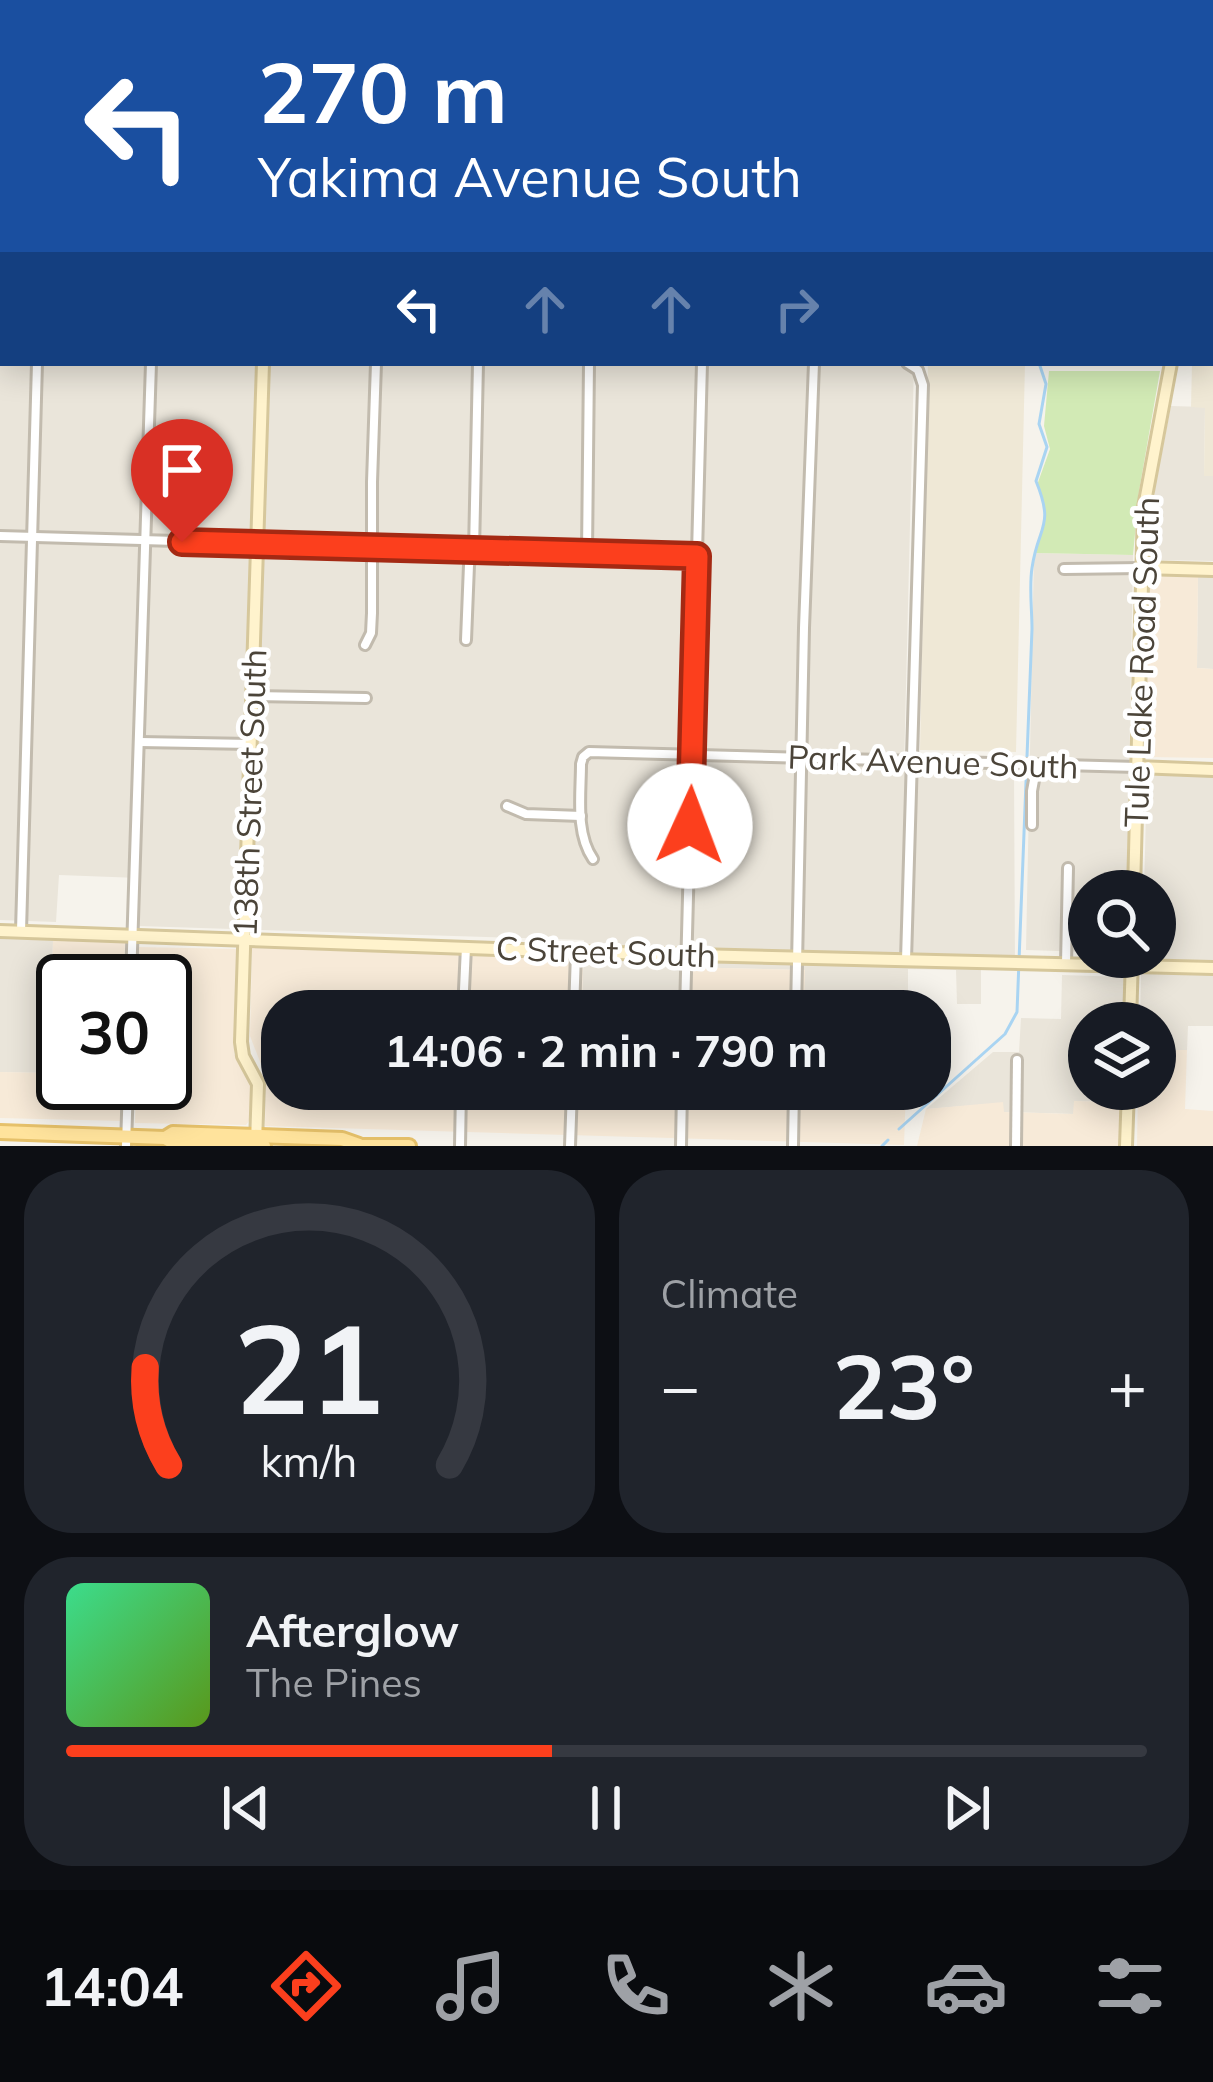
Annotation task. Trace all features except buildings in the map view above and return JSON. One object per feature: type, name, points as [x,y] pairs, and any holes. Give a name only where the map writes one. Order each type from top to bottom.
[{"type":"main road","points":[[0,1132],[172,1142],[342,1139],[356,1145],[409,1146]]},
{"type":"street","points":[[21,932],[37,366]]},
{"type":"street","points":[[132,954],[151,366]]},
{"type":"street","name":"138th Street South","points":[[258,1143],[258,1081],[241,1047],[263,366]]},
{"type":"street","points":[[365,645],[371,633],[376,366]]},
{"type":"street","points":[[466,640],[469,565],[474,551],[478,366]]},
{"type":"street","points":[[587,554],[590,366]]},
{"type":"street","points":[[686,990],[703,366]]},
{"type":"street","points":[[796,990],[814,366]]},
{"type":"street","points":[[906,960],[922,385],[920,374],[911,366]]},
{"type":"street","name":"Tule Lake Road South","points":[[1135,870],[1145,497],[1170,366]]},
{"type":"street","points":[[0,536],[697,556]]},
{"type":"street","points":[[1064,569],[1213,570]]},
{"type":"street","points":[[252,696],[366,698]]},
{"type":"street","points":[[140,742],[251,744]]},
{"type":"street","name":"Park Avenue South","points":[[581,816],[583,757],[595,751],[1213,770]]},
{"type":"street","points":[[1032,825],[1037,764]]},
{"type":"street","points":[[507,806],[526,814],[581,816],[584,841],[593,859]]},
{"type":"street","points":[[1066,964],[1068,868]]},
{"type":"street","name":"C Street South","points":[[0,931],[1066,964]]},
{"type":"street","points":[[464,990],[466,946]]},
{"type":"street","points":[[575,990],[576,952]]},
{"type":"street","name":"C Street South","points":[[1176,965],[1213,968]]},
{"type":"street","points":[[1016,1146],[1017,1060]]},
{"type":"street","points":[[126,1141],[127,1110]]},
{"type":"street","points":[[460,1146],[461,1110]]},
{"type":"street","points":[[570,1146],[571,1110]]},
{"type":"street","points":[[681,1146],[682,1110]]},
{"type":"street","points":[[793,1146],[794,1110]]},
{"type":"street","points":[[1126,1146],[1127,1110]]},
{"type":"shaded area","points":[[0,366],[914,366],[904,768],[1014,771],[1015,968],[981,970],[981,1004],[957,1004],[956,970],[908,969],[908,990],[804,990],[804,970],[681,967],[680,990],[583,990],[584,940],[138,926],[139,878],[59,875],[56,922],[0,920]]},
{"type":"shaded area","points":[[928,366],[1025,366],[1016,752],[920,750]]},
{"type":"shaded area","points":[[1192,366],[1213,366],[1213,476],[1204,476],[1205,408],[1191,407]]},
{"type":"shaded area","points":[[1171,406],[1205,407],[1204,475],[1213,476],[1213,561],[1154,557],[1155,487]]},
{"type":"shaded area","points":[[1034,553],[1133,555],[1127,870],[1068,870],[1068,951],[1026,950]]},
{"type":"shaded area","points":[[1149,574],[1198,575],[1197,668],[1213,669],[1213,758],[1146,757]]},
{"type":"shaded area","points":[[1198,575],[1213,575],[1213,669],[1197,668]]},
{"type":"shaded area","points":[[1147,774],[1213,776],[1213,961],[1176,960],[1176,870],[1145,870]]},
{"type":"shaded area","points":[[0,939],[53,940],[53,954],[36,954],[36,1073],[0,1072]]},
{"type":"shaded area","points":[[53,940],[125,942],[125,954],[53,954]]},
{"type":"shaded area","points":[[139,947],[238,949],[234,1054],[251,1082],[251,1118],[246,1125],[135,1123],[135,1110],[192,1110],[192,954],[139,954]]},
{"type":"shaded area","points":[[252,948],[583,958],[582,990],[261,990],[261,1064],[250,1036]]},
{"type":"shaded area","points":[[680,967],[805,970],[805,990],[679,990]]},
{"type":"shaded area","points":[[1062,975],[1125,978],[1124,1002],[1068,1002],[1068,1110],[1074,1114],[1003,1112],[1003,1103],[951,1107],[951,1088],[993,1052],[1019,1052],[1021,1018],[1061,1019]]},
{"type":"shaded area","points":[[1213,975],[1213,1026],[1188,1026],[1187,1050],[1176,1050],[1176,1002],[1140,1002],[1141,978]]},
{"type":"shaded area","points":[[1176,1050],[1187,1050],[1185,1109],[1213,1111],[1213,1146],[1137,1146],[1138,1110],[1176,1110]]},
{"type":"shaded area","points":[[0,1072],[36,1073],[36,1110],[120,1110],[120,1121],[0,1118]]},
{"type":"shaded area","points":[[1003,1102],[1004,1112],[1073,1114],[1073,1110],[1121,1110],[1120,1146],[917,1146],[926,1110]]},
{"type":"shaded area","points":[[265,1110],[905,1110],[904,1145],[265,1126]]},
{"type":"green space","points":[[1049,371],[1160,371],[1133,555],[1036,553],[1045,512],[1037,485],[1050,449],[1044,426]]},
{"type":"waterway","points":[[899,1129],[1005,1034],[1017,1012],[1031,575],[1045,518],[1036,481],[1047,447],[1039,424],[1046,384],[1040,366]]},
{"type":"waterway","points":[[882,1146],[888,1140]]},
{"type":"route","points":[[182,542],[697,556],[690,826]]}]
